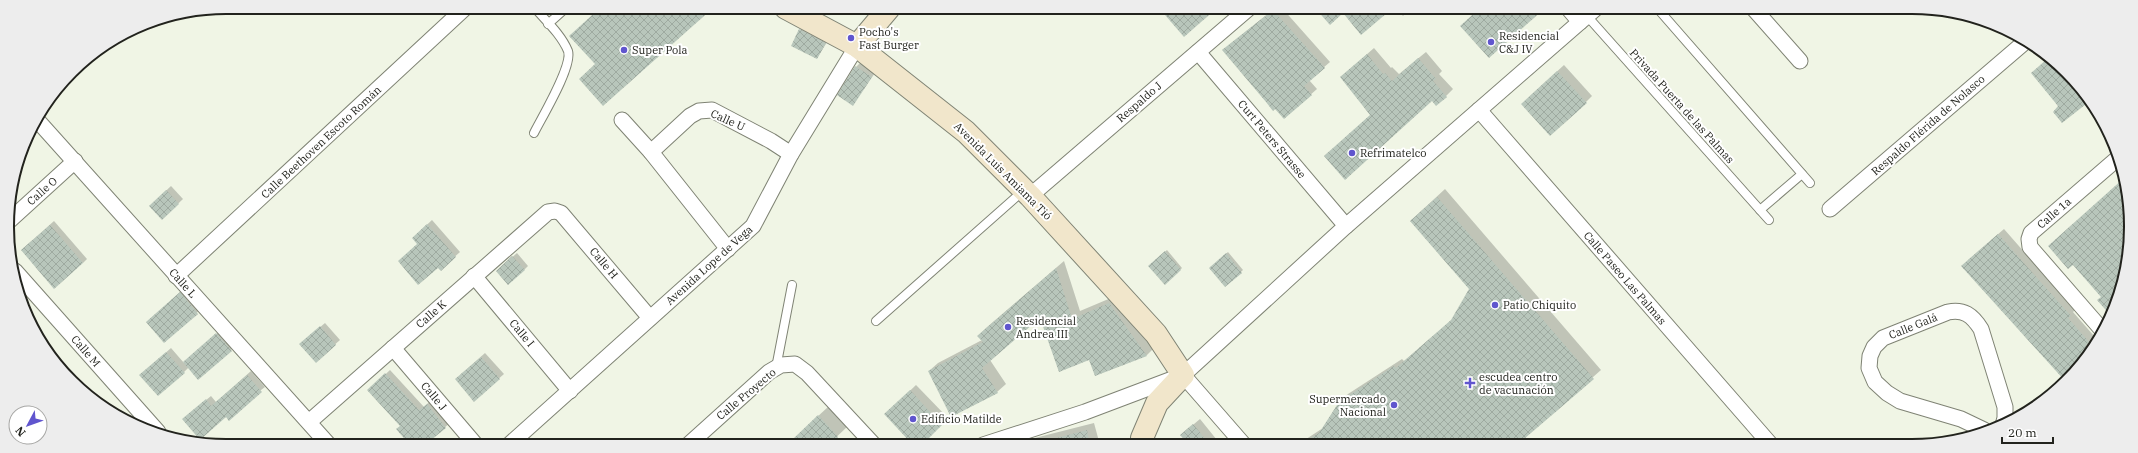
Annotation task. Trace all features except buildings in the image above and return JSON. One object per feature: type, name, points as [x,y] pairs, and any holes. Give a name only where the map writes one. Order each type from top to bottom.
[{"type":"main road","name":"Avenida Luis Amiama Tió","points":[[797,14],[857,46],[966,132],[1027,193],[1156,334],[1183,375]]},
{"type":"main road","name":"Avenida Lope de Vega","points":[[857,46],[884,14]]},
{"type":"main road","points":[[1142,439],[1156,403],[1183,375]]},
{"type":"street","name":"Calle Beethoven Escoto Román","points":[[176,276],[458,14]]},
{"type":"street","name":"Respaldo J","points":[[1027,193],[1242,14]]},
{"type":"street","points":[[1759,14],[1800,60]]},
{"type":"street","points":[[1002,439],[1085,412],[1183,375],[1346,226],[1588,16]]},
{"type":"street","name":"Respaldo Flérida de Nolasco","points":[[1830,209],[2022,45]]},
{"type":"street","name":"Avenida Lope de Vega","points":[[516,439],[753,226],[791,154],[857,46]]},
{"type":"street","name":"Curt Peters Strasse","points":[[1198,52],[1346,226]]},
{"type":"street","name":"Calle U","points":[[651,152],[690,116],[699,111],[712,110],[791,154]]},
{"type":"street","name":"Calle Paseo Las Palmas","points":[[1479,110],[1766,439]]},
{"type":"street","points":[[622,120],[651,152],[728,249]]},
{"type":"street","name":"Calle L","points":[[40,124],[324,439]]},
{"type":"street","name":"Calle O","points":[[14,216],[75,161]]},
{"type":"street","name":"Calle 1a","points":[[2099,326],[2030,247],[2029,239],[2031,232],[2114,161]]},
{"type":"street","name":"Calle K","points":[[309,422],[548,212],[555,211]]},
{"type":"street","name":"Calle H","points":[[555,211],[561,213],[650,318]]},
{"type":"street","name":"Calle I","points":[[474,276],[570,390]]},
{"type":"street","name":"Calle M","points":[[20,277],[153,426]]},
{"type":"street","name":"Calle Galá","points":[[1980,428],[1961,419],[1900,401],[1887,393],[1875,382],[1868,368],[1870,356],[1874,347],[1883,338],[1948,312],[1957,310],[1967,313],[1974,318],[1980,329],[2005,407],[2005,417]]},
{"type":"street","name":"Calle J","points":[[393,348],[471,439]]},
{"type":"street","name":"Calle Proyecto","points":[[694,439],[769,372],[781,365],[795,364],[807,373],[868,439]]},
{"type":"street","points":[[1183,375],[1239,439]]},
{"type":"lane","points":[[534,133],[567,67],[568,52],[558,34],[540,14]]},
{"type":"lane","points":[[548,24],[559,14]]},
{"type":"lane","points":[[1663,14],[1810,183]]},
{"type":"lane","name":"Privada Puerta de las Palmas","points":[[1588,16],[1769,220]]},
{"type":"lane","points":[[1760,210],[1802,174]]},
{"type":"lane","points":[[876,321],[1027,193]]},
{"type":"lane","points":[[776,368],[792,285]]},
{"type":"place","name":"Pocho's Fast Burger","points":[[851,38]]},
{"type":"place","name":"Residencial C&J IV","points":[[1491,42]]},
{"type":"place","name":"Super Pola","points":[[624,50]]},
{"type":"place","name":"Refrimatelco","points":[[1352,153]]},
{"type":"place","name":"Patio Chiquito","points":[[1495,305]]},
{"type":"place","name":"Residencial Andrea III","points":[[1008,327]]},
{"type":"place","name":"escudea centro de vacunación","points":[[1470,383]]},
{"type":"place","name":"Supermercado Nacional","points":[[1394,405]]},
{"type":"place","name":"Edificio Matilde","points":[[913,419]]}]
